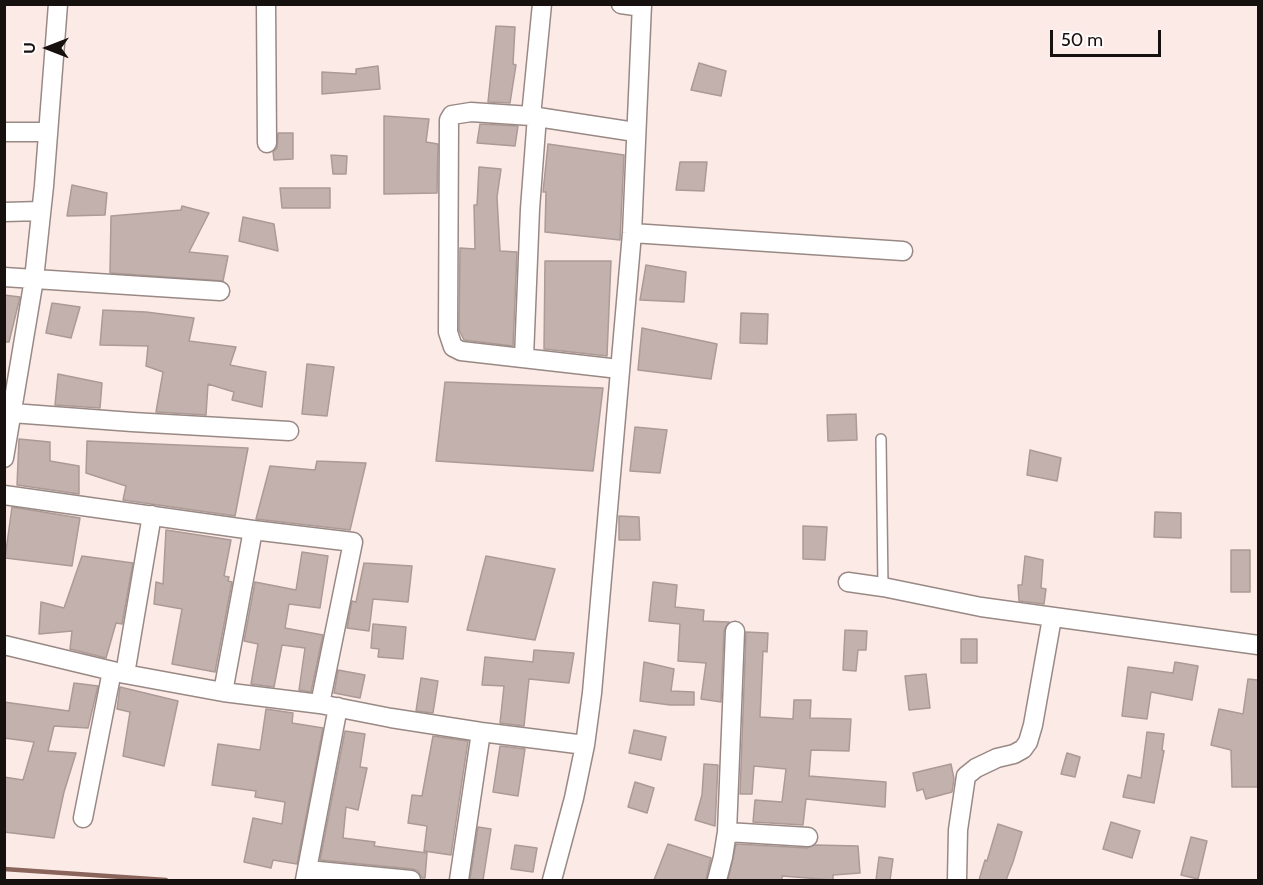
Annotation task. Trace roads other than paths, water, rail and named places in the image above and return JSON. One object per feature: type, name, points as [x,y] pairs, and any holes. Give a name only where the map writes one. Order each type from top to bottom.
[{"type":"street","points":[[4,458],[34,279],[58,4]]},
{"type":"street","points":[[266,4],[267,142]]},
{"type":"street","points":[[524,357],[534,116],[542,4]]},
{"type":"street","points":[[552,880],[566,831],[585,745],[592,693],[632,233],[642,6],[621,4]]},
{"type":"street","points":[[619,369],[461,351],[453,347],[448,332],[449,120],[452,115],[471,112],[534,116],[635,132]]},
{"type":"street","points":[[4,132],[47,132]]},
{"type":"street","points":[[4,212],[41,212]]},
{"type":"street","points":[[632,233],[903,251]]},
{"type":"street","points":[[4,277],[220,291]]},
{"type":"street","points":[[12,413],[289,430]]},
{"type":"street","points":[[4,495],[353,542],[306,875],[411,880]]},
{"type":"street","points":[[83,818],[118,673],[152,515]]},
{"type":"street","points":[[224,692],[253,530]]},
{"type":"street","points":[[848,582],[883,586],[981,607],[1052,618],[1258,645]]},
{"type":"street","points":[[957,880],[958,830],[966,776],[976,768],[997,758],[1014,754],[1028,742],[1052,618]]},
{"type":"street","points":[[717,880],[727,832],[735,631]]},
{"type":"street","points":[[4,645],[118,673],[224,692],[329,706],[481,732],[585,745]]},
{"type":"street","points":[[459,880],[481,732]]},
{"type":"street","points":[[727,832],[807,837]]},
{"type":"lane","points":[[881,439],[883,586]]},
{"type":"waterway","points":[[4,869],[166,880]]}]
